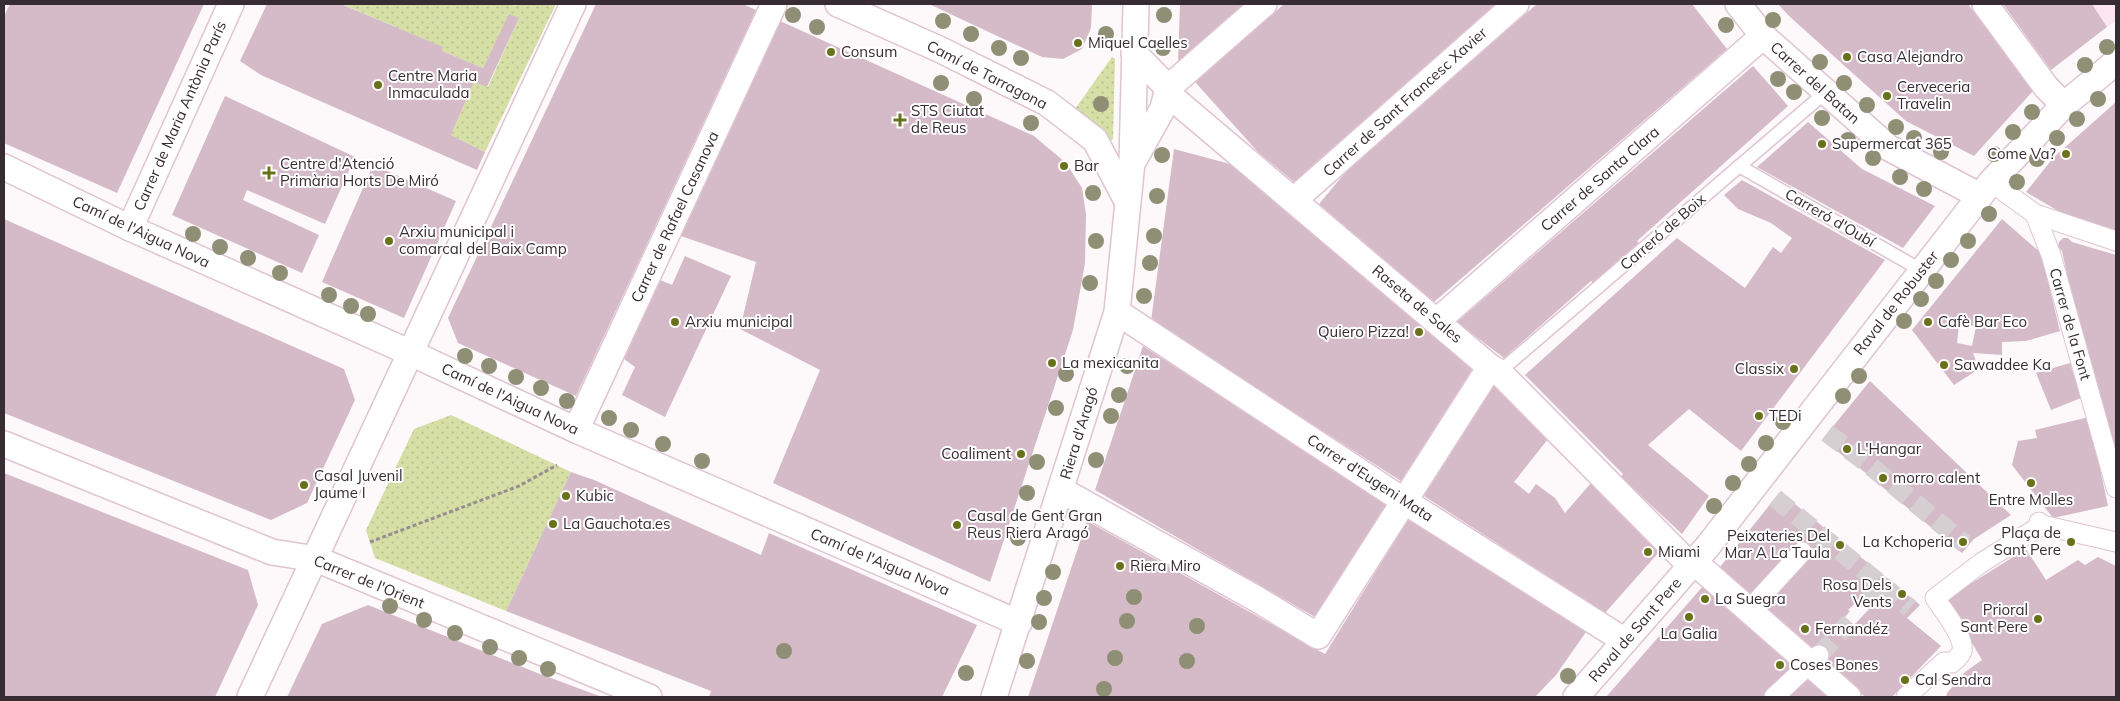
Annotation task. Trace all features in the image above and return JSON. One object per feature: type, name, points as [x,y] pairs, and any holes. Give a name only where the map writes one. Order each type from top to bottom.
[{"type":"street","name":"Carrer de Maria Antònia París","points":[[130,228],[230,4]]},
{"type":"street","points":[[250,697],[574,4]]},
{"type":"street","name":"Carrer de Rafael Casanova","points":[[576,430],[774,4]]},
{"type":"street","name":"Camí de Tarragona","points":[[838,4],[941,50],[1047,103],[1095,140],[1127,201]]},
{"type":"street","name":"Riera d'Aragó","points":[[994,697],[1117,312],[1132,162],[1136,4]]},
{"type":"street","points":[[1168,88],[1264,4]]},
{"type":"street","name":"Carrer de Sant Francesc Xavier","points":[[1294,200],[1516,4]]},
{"type":"street","name":"Carrer del Batan","points":[[1738,4],[1763,36],[1889,148],[1985,189]]},
{"type":"street","points":[[1985,4],[2046,87],[2064,105]]},
{"type":"street","name":"Carrer de Santa Clara","points":[[1437,321],[1763,36]]},
{"type":"street","name":"Raseta de Sales","points":[[1134,53],[1168,88],[1175,100],[1494,369],[1682,558],[1814,659],[1848,697]]},
{"type":"street","name":"Raval de Robuster","points":[[1692,565],[1786,447],[1985,189],[2064,105],[2116,62]]},
{"type":"street","name":"Riera d'Aragó","points":[[1132,162],[1163,108],[1168,88]]},
{"type":"street","name":"Camí de l'Aigua Nova","points":[[4,167],[130,228],[411,353],[576,430],[1019,623]]},
{"type":"street","points":[[1985,189],[2035,214],[2116,241]]},
{"type":"street","name":"Carrer de la Font","points":[[2035,214],[2051,255],[2116,488]]},
{"type":"street","name":"Carrer d'Eugeni Mata","points":[[1117,312],[1404,501],[1625,640]]},
{"type":"street","points":[[1061,490],[1318,636],[1404,501],[1494,369]]},
{"type":"street","name":"Carrer de l'Orient","points":[[4,444],[272,552],[316,559],[649,697]]},
{"type":"street","points":[[1906,697],[1944,662],[1952,663],[1958,659],[1962,652],[1961,638],[1936,598],[1981,563],[2040,523],[2116,542]]},
{"type":"street","points":[[1749,610],[1802,552]]},
{"type":"street","name":"Raval de Sant Pere","points":[[1576,697],[1692,565]]},
{"type":"street","points":[[1774,697],[1814,659]]},
{"type":"lane","name":"Carreró de Boix","points":[[1494,369],[1826,92]]},
{"type":"lane","name":"Carreró d'Oubí","points":[[1739,166],[1921,270]]},
{"type":"path","points":[[370,542],[519,486],[557,465]]},
{"type":"shaded area","points":[[2092,4],[2116,4],[2116,21],[2107,27]]},
{"type":"green space","points":[[342,4],[510,4],[515,6],[517,4],[556,4],[485,152],[451,135],[474,82],[488,87],[519,18],[509,15],[483,68],[442,51],[442,47]]},
{"type":"green space","points":[[1112,57],[1115,59],[1113,139],[1109,142],[1089,119],[1075,109]]},
{"type":"green space","points":[[451,415],[571,472],[506,611],[375,558],[366,530],[414,429]]},
{"type":"building","points":[[10,4],[204,4],[117,193],[4,143],[4,16]]},
{"type":"building","name":"Centre Maria Inmaculada","points":[[267,4],[341,4],[443,47],[442,51],[483,68],[509,14],[519,18],[487,87],[474,82],[451,135],[485,152],[477,170],[261,75],[240,61]]},
{"type":"building","points":[[596,4],[743,4],[756,10],[576,396],[458,343],[448,318]]},
{"type":"building","points":[[929,4],[1092,4],[1091,28],[1082,49],[1063,59],[1042,57]]},
{"type":"building","points":[[1180,4],[1246,4],[1178,63]]},
{"type":"building","points":[[1284,4],[1497,4],[1294,182],[1258,152],[1195,82]]},
{"type":"building","points":[[1537,4],[1692,4],[1727,49],[1434,302],[1319,204],[1349,168]]},
{"type":"building","points":[[1778,4],[1968,4],[2033,91],[1974,156],[1906,121]]},
{"type":"building","points":[[2003,4],[2092,4],[2107,27],[2051,70]]},
{"type":"building","points":[[780,21],[1034,136],[1066,163],[1082,188],[1086,214],[1085,263],[1073,330],[990,582],[773,483],[820,370],[740,329],[756,262],[681,236]]},
{"type":"building","points":[[1753,66],[1788,106],[1637,241],[1640,244],[1593,283],[1591,281],[1504,358],[1457,322]]},
{"type":"building","name":"Centre d'Atenció Primària Horts De Miró","points":[[225,96],[355,157],[325,224],[247,190],[243,200],[319,235],[302,273],[172,215]]},
{"type":"building","points":[[2116,102],[2116,235],[2060,212],[2026,192],[2053,158]]},
{"type":"building","points":[[1808,122],[1862,169],[1935,206],[1903,248],[1757,167]]},
{"type":"building","points":[[1174,149],[1230,164],[1473,368],[1401,481],[1151,321]]},
{"type":"building","name":"Arxiu municipal i comarcal del Baix Camp","points":[[373,165],[456,201],[404,318],[322,282]]},
{"type":"building","points":[[1742,180],[1885,260],[1741,451],[1689,409],[1648,445],[1709,496],[1682,534],[1621,477],[1623,474],[1525,375],[1677,238],[1745,288],[1773,247],[1781,253],[1792,238],[1771,223],[1738,209],[1724,195]]},
{"type":"building","points":[[4,219],[344,369],[355,400],[307,503],[271,520],[4,413]]},
{"type":"building","points":[[2002,219],[2041,253],[2060,331],[2026,341],[2002,342],[2002,355],[1973,353],[1979,369],[1954,385],[1912,330]],"holes":[[[1959,324],[1976,326],[1972,346],[1957,343]]]},
{"type":"building","points":[[2063,238],[2068,238],[2072,242],[2116,255],[2116,455],[2076,315],[2062,251],[2058,247],[2059,242]]},
{"type":"building","name":"Arxiu municipal","points":[[685,256],[731,276],[665,417],[622,395],[635,367],[624,359],[660,280],[672,285]]},
{"type":"building","points":[[1143,346],[1387,504],[1315,617],[1095,490]]},
{"type":"building","points":[[2070,363],[2081,398],[2051,410],[2036,373]]},
{"type":"building","points":[[1870,381],[2011,515],[1974,539],[1962,553],[1862,470],[1822,440]]},
{"type":"building","points":[[1494,385],[1508,396],[1548,439],[1514,482],[1529,494],[1536,484],[1555,498],[1565,513],[1591,483],[1660,551],[1605,613],[1424,496]]},
{"type":"building","points":[[2089,417],[2108,506],[2053,518],[2012,465],[2018,441],[2037,438],[2035,430]]},
{"type":"building","points":[[571,472],[594,480],[761,555],[769,533],[977,625],[942,697],[709,697],[711,691],[506,611]]},
{"type":"building","points":[[4,473],[248,570],[258,605],[215,697],[4,697]]},
{"type":"building","points":[[1780,492],[1920,605],[1907,618],[1941,646],[1892,697],[1865,697],[1720,567]],"holes":[[[1861,598],[1871,607],[1854,625],[1845,617],[1850,611],[1848,610]]]},
{"type":"building","points":[[1409,518],[1586,632],[1556,675],[1535,697],[1028,697],[1087,521],[1325,654]]},
{"type":"building","name":"Prioral Sant Pere","points":[[2026,549],[2046,580],[2078,560],[2085,565],[2098,557],[2116,566],[2116,697],[1946,697],[1947,693],[1965,672],[1982,660],[1946,599]]},
{"type":"building","points":[[1704,585],[1797,666],[1766,697],[1606,697]]},
{"type":"building","points":[[368,605],[602,697],[287,697],[322,624]]},
{"type":"building","points":[[1805,673],[1833,697],[1782,697]]},
{"type":"tunnel","points":[[1827,433],[1868,464],[1965,544]]},
{"type":"tunnel","points":[[1775,498],[1910,608]]},
{"type":"tunnel","points":[[1866,603],[1887,578]]},
{"type":"tunnel","points":[[1819,655],[1850,622]]},
{"type":"place","name":"Miquel Caelles","points":[[1078,43]]},
{"type":"place","name":"Consum","points":[[831,52]]},
{"type":"place","name":"Casa Alejandro","points":[[1847,57]]},
{"type":"place","name":"Centre Maria Inmaculada","points":[[378,85]]},
{"type":"place","name":"Cerveceria Travelin","points":[[1887,96]]},
{"type":"place","name":"STS Ciutat de Reus","points":[[900,120]]},
{"type":"place","name":"Supermercat 365","points":[[1822,144]]},
{"type":"place","name":"Come Va?","points":[[2066,154]]},
{"type":"place","name":"Bar","points":[[1064,166]]},
{"type":"place","name":"Centre d'Atenció Primària Horts De Miró","points":[[269,173]]},
{"type":"place","name":"Arxiu municipal i comarcal del Baix Camp","points":[[389,241]]},
{"type":"place","name":"Arxiu municipal","points":[[675,322]]},
{"type":"place","name":"Cafè Bar Eco","points":[[1928,322]]},
{"type":"place","name":"Quiero Pizza!","points":[[1419,332]]},
{"type":"place","name":"La mexicanita","points":[[1052,363]]},
{"type":"place","name":"Sawaddee Ka","points":[[1944,365]]},
{"type":"place","name":"Classix","points":[[1794,369]]},
{"type":"place","name":"TEDi","points":[[1759,416]]},
{"type":"place","name":"L'Hangar","points":[[1847,449]]},
{"type":"place","name":"Coaliment","points":[[1021,454]]},
{"type":"place","name":"morro calent","points":[[1883,478]]},
{"type":"place","name":"Entre Molles","points":[[2031,483]]},
{"type":"place","name":"Casal Juvenil Jaume I","points":[[304,485]]},
{"type":"place","name":"Kubic","points":[[566,496]]},
{"type":"place","name":"La Gauchota.es","points":[[553,524]]},
{"type":"place","name":"Casal de Gent Gran Reus Riera Aragó","points":[[957,525]]},
{"type":"place","name":"La Kchoperia","points":[[1963,542]]},
{"type":"place","name":"Plaça de Sant Pere","points":[[2071,542]]},
{"type":"place","name":"Peixateries Del Mar A La Taula","points":[[1840,545]]},
{"type":"place","name":"Miami","points":[[1648,552]]},
{"type":"place","name":"Riera Miro","points":[[1120,566]]},
{"type":"place","name":"Rosa Dels Vents","points":[[1902,594]]},
{"type":"place","name":"La Suegra","points":[[1705,599]]},
{"type":"place","name":"La Galia","points":[[1689,617]]},
{"type":"place","name":"Prioral Sant Pere","points":[[2038,619]]},
{"type":"place","name":"Fernandéz","points":[[1805,629]]},
{"type":"place","name":"Coses Bones","points":[[1780,665]]},
{"type":"place","name":"Cal Sendra","points":[[1905,680]]}]
